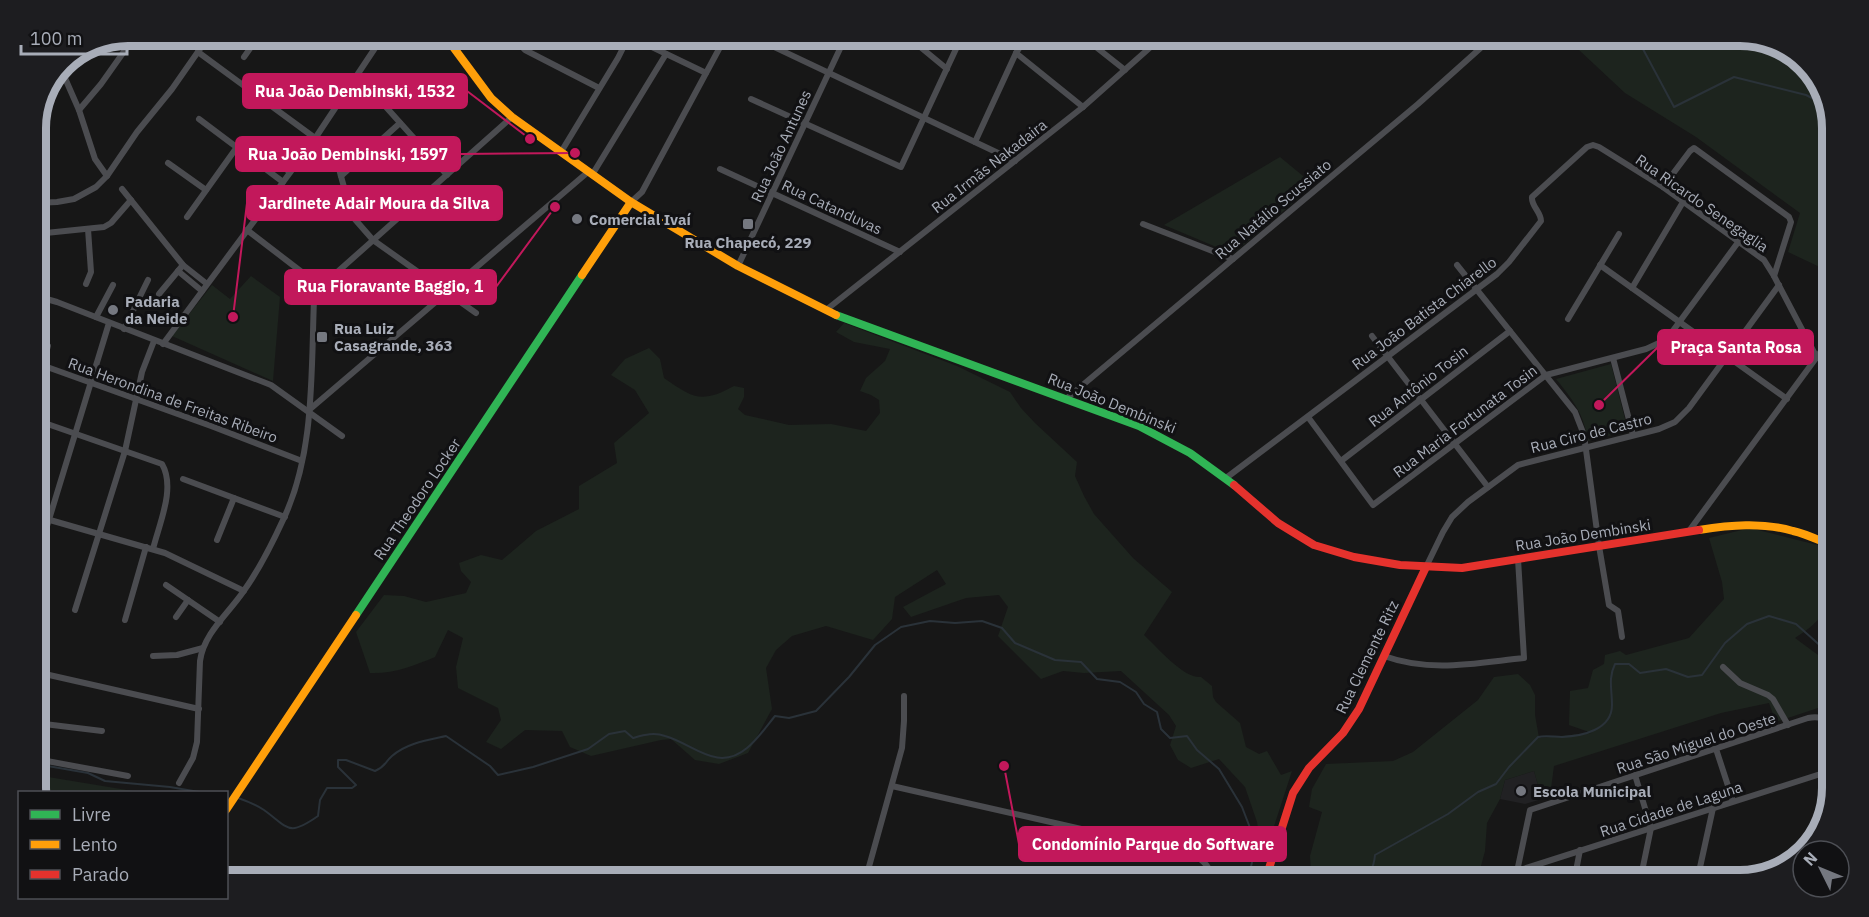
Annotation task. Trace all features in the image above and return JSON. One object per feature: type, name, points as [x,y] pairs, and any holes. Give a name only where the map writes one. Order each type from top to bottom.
[{"type":"main road","name":"Rua João Dembinski","points":[[452,46],[491,98],[512,117],[631,202],[738,266],[826,310],[1126,420],[1162,436],[1194,454],[1282,526],[1320,548],[1348,556],[1426,567],[1473,567],[1732,525],[1764,525],[1795,531],[1822,542]]},
{"type":"main road","name":"Rua Theodoro Locker","points":[[228,808],[631,202]]},
{"type":"main road","name":"Rua Clemente Ritz","points":[[1268,871],[1293,793],[1309,768],[1351,722],[1426,567]]},
{"type":"street","points":[[79,110],[128,46]]},
{"type":"street","points":[[47,202],[64,201],[81,196],[96,187],[107,176],[128,143],[172,89],[202,46]]},
{"type":"street","points":[[244,57],[252,46]]},
{"type":"street","points":[[163,344],[315,138],[376,46]]},
{"type":"street","points":[[521,46],[599,88]]},
{"type":"street","points":[[561,152],[623,46]]},
{"type":"street","points":[[650,46],[706,73]]},
{"type":"street","points":[[631,202],[642,192],[721,46]]},
{"type":"street","points":[[772,46],[1016,161]]},
{"type":"street","name":"Rua João Antunes","points":[[738,266],[841,46]]},
{"type":"street","points":[[919,46],[947,69]]},
{"type":"street","points":[[751,99],[901,167],[957,46]]},
{"type":"street","points":[[975,142],[1021,46]]},
{"type":"street","points":[[1095,46],[1125,70]]},
{"type":"street","name":"Rua Irmãs Nakadaira","points":[[826,310],[1083,107],[1152,46]]},
{"type":"street","name":"Rua Natálio Scussiato","points":[[1066,399],[1418,104],[1483,46]]},
{"type":"street","points":[[198,52],[315,138],[331,156],[341,176],[352,216],[373,240],[476,313]]},
{"type":"street","points":[[1016,53],[1083,107]]},
{"type":"street","points":[[309,410],[590,173],[666,54]]},
{"type":"street","points":[[65,78],[79,110],[95,159],[107,176]]},
{"type":"street","points":[[377,97],[447,175]]},
{"type":"street","points":[[179,783],[195,750],[200,661],[203,648],[244,591],[285,517],[302,461],[309,410],[314,294],[320,286],[512,117]]},
{"type":"street","points":[[199,119],[283,182]]},
{"type":"street","points":[[341,176],[400,123]]},
{"type":"street","name":"Rua Ricardo Senegaglia","points":[[1593,145],[1663,187],[1764,260],[1817,358]]},
{"type":"street","name":"Rua João Batista Chiarello","points":[[1226,478],[1509,262],[1541,221],[1531,199],[1587,147],[1593,145]]},
{"type":"street","points":[[187,217],[237,147]]},
{"type":"street","points":[[1663,187],[1690,150],[1694,148],[1790,217],[1791,222],[1774,276]]},
{"type":"street","points":[[261,165],[272,159],[290,172]]},
{"type":"street","points":[[168,163],[206,190]]},
{"type":"street","name":"Rua Catanduvas","points":[[720,169],[900,252]]},
{"type":"street","points":[[122,189],[181,268],[202,291]]},
{"type":"street","points":[[47,233],[108,226],[131,200]]},
{"type":"street","points":[[1632,288],[1683,202]]},
{"type":"street","points":[[1143,224],[1233,259]]},
{"type":"street","points":[[86,284],[91,272],[88,229]]},
{"type":"street","points":[[247,231],[320,286]]},
{"type":"street","points":[[1568,319],[1619,234]]},
{"type":"street","name":"Rua Maria Fortunata Tosin","points":[[1341,461],[1373,505],[1546,375],[1646,349],[1659,343],[1680,322],[1739,241]]},
{"type":"street","points":[[1457,265],[1575,412],[1582,427],[1609,605],[1618,611],[1622,637]]},
{"type":"street","points":[[1600,265],[1787,399]]},
{"type":"street","points":[[181,268],[207,284]]},
{"type":"street","points":[[159,294],[181,268]]},
{"type":"street","points":[[124,328],[147,280]]},
{"type":"street","points":[[96,317],[113,285]]},
{"type":"street","name":"Rua Ciro de Castro","points":[[1426,567],[1452,517],[1518,465],[1659,429],[1675,422],[1689,408],[1779,285]]},
{"type":"street","points":[[47,299],[266,382],[309,410],[342,436]]},
{"type":"street","points":[[47,526],[109,323]]},
{"type":"street","name":"Rua Antônio Tosin","points":[[1341,461],[1510,331]]},
{"type":"street","points":[[1372,336],[1488,487]]},
{"type":"street","points":[[75,610],[125,451],[135,398],[154,340]]},
{"type":"street","points":[[1689,531],[1822,353]]},
{"type":"street","points":[[1613,357],[1633,435]]},
{"type":"street","name":"Rua Herondina de Freitas Ribeiro","points":[[47,367],[302,461]]},
{"type":"street","points":[[1308,417],[1341,461]]},
{"type":"street","points":[[47,424],[162,464],[164,469],[167,492],[125,620]]},
{"type":"street","points":[[183,479],[285,517]]},
{"type":"street","points":[[217,540],[234,498]]},
{"type":"street","points":[[49,520],[175,557],[244,591]]},
{"type":"street","points":[[1384,656],[1428,666],[1524,658],[1518,559]]},
{"type":"street","points":[[166,585],[220,622]]},
{"type":"street","points":[[176,617],[188,600]]},
{"type":"street","points":[[153,656],[177,655],[203,648]]},
{"type":"street","points":[[1723,667],[1740,683],[1763,692],[1773,699],[1788,725]]},
{"type":"street","points":[[47,674],[199,709]]},
{"type":"street","points":[[869,871],[904,734],[904,696]]},
{"type":"street","name":"Rua São Miguel do Oeste","points":[[1517,871],[1530,810],[1808,718],[1822,718]]},
{"type":"street","points":[[47,724],[102,731]]},
{"type":"street","points":[[1716,749],[1733,801]]},
{"type":"street","points":[[47,761],[128,776]]},
{"type":"street","name":"Rua Cidade de Laguna","points":[[1517,871],[1822,773]]},
{"type":"street","points":[[1635,776],[1651,828],[1642,871]]},
{"type":"street","points":[[892,786],[1191,854],[1203,861],[1210,871]]},
{"type":"street","points":[[1699,871],[1713,808]]},
{"type":"street","points":[[1576,871],[1580,850]]},
{"type":"shaded area","points":[[1575,46],[1740,46],[1767,51],[1786,60],[1794,67],[1809,83],[1821,113],[1822,268],[1788,252],[1800,213],[1696,137],[1625,93]]},
{"type":"shaded area","points":[[1280,157],[1314,185],[1233,254],[1164,225]]},
{"type":"shaded area","points":[[251,276],[280,297],[273,381],[172,336],[212,285],[230,299]]},
{"type":"shaded area","points":[[844,323],[957,366],[1010,392],[1035,423],[1077,462],[1075,476],[1094,514],[1133,558],[1172,592],[1144,635],[1179,668],[1201,677],[1212,686],[1216,702],[1240,723],[1246,747],[1259,754],[1267,751],[1281,775],[1292,771],[1263,860],[1257,822],[1245,787],[1219,759],[1191,768],[1178,760],[1170,745],[1176,726],[1169,715],[1121,671],[1084,673],[1063,671],[1041,679],[998,636],[1008,607],[999,595],[966,598],[911,617],[903,607],[946,584],[937,570],[895,597],[892,619],[873,640],[826,626],[792,636],[776,650],[766,668],[772,709],[748,753],[719,764],[695,760],[671,739],[591,756],[570,747],[562,731],[525,730],[501,749],[486,742],[501,720],[498,708],[458,688],[456,667],[463,638],[448,630],[435,657],[395,671],[370,673],[356,632],[384,595],[404,596],[426,602],[466,593],[471,582],[461,571],[459,563],[481,555],[502,560],[536,531],[579,509],[579,486],[617,463],[614,443],[649,413],[635,390],[611,375],[625,359],[649,348],[660,359],[664,378],[690,394],[698,396],[713,395],[734,386],[744,388],[744,397],[738,409],[745,415],[789,425],[831,424],[866,431],[880,413],[879,400],[860,391],[866,378],[885,361],[890,349],[854,342],[836,332]]},
{"type":"shaded area","points":[[1611,364],[1628,431],[1588,441],[1584,423],[1577,408],[1556,379]]},
{"type":"shaded area","points":[[1750,528],[1822,546],[1822,615],[1795,638],[1822,658],[1822,710],[1818,708],[1776,722],[1769,703],[1721,713],[1554,766],[1550,796],[1542,799],[1534,771],[1505,780],[1500,799],[1487,823],[1485,851],[1480,871],[1311,871],[1310,856],[1322,812],[1309,807],[1312,789],[1326,764],[1393,761],[1413,752],[1478,700],[1494,677],[1518,674],[1530,685],[1535,695],[1535,715],[1539,738],[1592,733],[1569,725],[1570,691],[1588,688],[1593,670],[1604,664],[1605,655],[1620,651],[1626,655],[1689,638],[1724,599],[1722,582],[1709,538]]},
{"type":"shaded area","name":"Escola Municipal","points":[[1534,771],[1542,799],[1525,804],[1500,799],[1505,780]]},
{"type":"shaded area","points":[[47,777],[133,791],[47,790]]},
{"type":"waterway","points":[[1641,46],[1674,107],[1734,77],[1806,95],[1818,101]]},
{"type":"waterway","points":[[1371,871],[1375,855],[1448,814],[1478,792],[1496,784],[1538,737],[1578,735],[1601,726],[1611,714],[1611,679],[1615,664],[1629,664],[1640,673],[1666,669],[1688,677],[1702,675],[1725,643],[1747,624],[1769,616],[1796,624],[1822,647]]},
{"type":"waterway","points":[[238,798],[261,808],[289,828],[294,828],[318,816],[320,800],[327,788],[352,788],[356,785],[338,767],[338,760],[346,760],[375,771],[404,748],[446,736],[490,766],[498,775],[533,767],[588,749],[609,734],[625,731],[633,738],[649,734],[661,735],[706,754],[726,758],[747,748],[775,716],[789,718],[816,711],[849,677],[875,645],[901,627],[930,621],[955,623],[982,621],[1002,628],[1015,643],[1055,660],[1081,662],[1097,679],[1120,682],[1136,692],[1144,704],[1157,712],[1161,729],[1170,738],[1187,736],[1197,750],[1219,769],[1242,807],[1252,833],[1253,858],[1250,871]]},
{"type":"waterway","points":[[47,766],[88,773],[105,781],[193,791]]},
{"type":"traffic: fast","points":[[356,615],[582,275]]},
{"type":"traffic: fast","points":[[836,315],[1139,426],[1190,453],[1234,485]]},
{"type":"traffic: slow","points":[[452,46],[491,98],[512,117],[631,202],[738,266],[836,315]]},
{"type":"traffic: slow","points":[[582,275],[631,202]]},
{"type":"traffic: slow","points":[[1699,530],[1734,526],[1770,526],[1798,532],[1822,542]]},
{"type":"traffic: slow","points":[[228,807],[356,615]]},
{"type":"traffic: jam","points":[[1234,485],[1278,523],[1314,545],[1354,557],[1400,565],[1462,568],[1699,530]]},
{"type":"traffic: jam","points":[[1268,871],[1293,793],[1309,768],[1343,733],[1359,709],[1426,567]]},
{"type":"place","name":"Rua João Dembinski, 1532","points":[[530,139]]},
{"type":"place","name":"Rua João Dembinski, 1597","points":[[575,153]]},
{"type":"place","name":"Rua Fioravante Baggio, 1","points":[[555,207]]},
{"type":"place","name":"Comercial Ivaí","points":[[577,219]]},
{"type":"place","name":"Rua Chapecó, 229","points":[[748,224]]},
{"type":"place","name":"Padaria da Neide","points":[[113,310]]},
{"type":"place","name":"Jardinete Adair Moura da Silva","points":[[233,317]]},
{"type":"place","name":"Rua Luiz Casagrande, 363","points":[[322,337]]},
{"type":"place","name":"Praça Santa Rosa","points":[[1599,405]]},
{"type":"place","name":"Condomínio Parque do Software","points":[[1004,766]]},
{"type":"place","name":"Escola Municipal","points":[[1521,791]]}]
